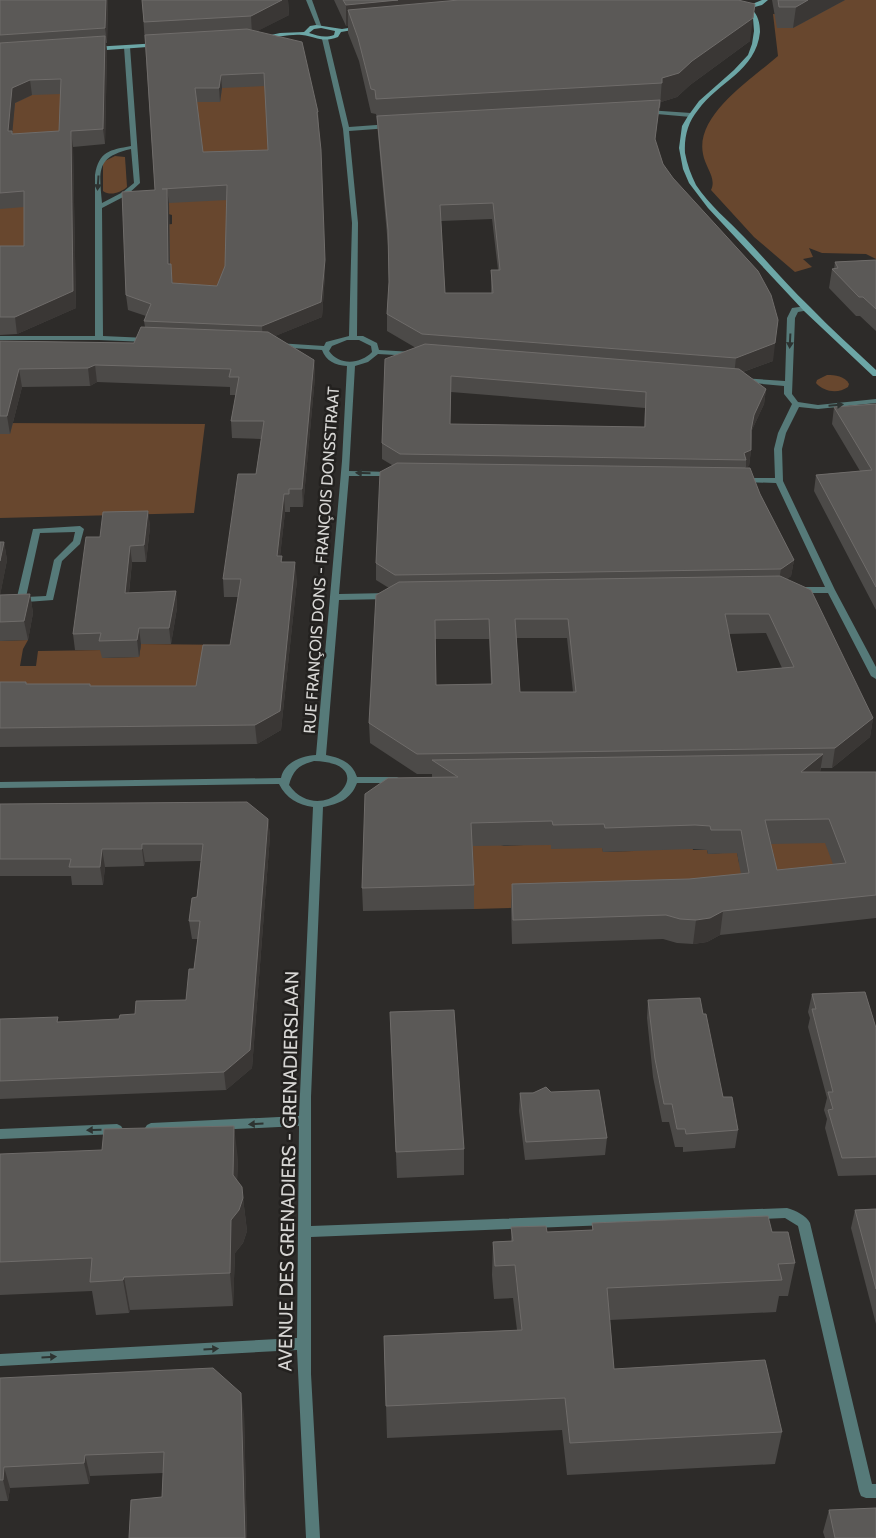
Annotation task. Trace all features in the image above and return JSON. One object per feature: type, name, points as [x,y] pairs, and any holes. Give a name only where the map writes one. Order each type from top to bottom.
[{"type":"street","points":[[308,0],[320,27]]},
{"type":"street","points":[[738,9],[760,4],[765,0]]},
{"type":"street","points":[[747,8],[757,21],[757,41],[753,54],[701,102],[691,115],[685,128],[682,142],[683,158],[692,182],[806,308],[876,374]]},
{"type":"street","points":[[306,34],[310,29],[320,27],[333,28],[338,31],[367,28]]},
{"type":"street","points":[[260,37],[306,34],[312,38],[325,39],[336,36],[338,31]]},
{"type":"street","points":[[325,39],[346,129],[355,223],[353,338]]},
{"type":"street","points":[[88,49],[165,44]]},
{"type":"street","points":[[99,207],[112,198],[132,191],[137,183],[127,47]]},
{"type":"street","points":[[637,112],[656,111],[691,115]]},
{"type":"street","points":[[346,129],[401,126]]},
{"type":"street","points":[[100,338],[99,207],[97,191],[99,163],[105,156],[114,151],[134,148]]},
{"type":"street","points":[[806,308],[795,310],[791,318],[788,394],[796,404],[818,407],[876,402]]},
{"type":"street","points":[[0,338],[159,340]]},
{"type":"street","points":[[269,345],[326,348],[339,339],[353,338],[371,342],[376,352]]},
{"type":"street","points":[[326,348],[326,355],[330,358],[351,363],[365,361],[376,352],[426,355]]},
{"type":"street","name":"RUE FRANÇOIS DONS - FRANÇOIS DONSSTRAAT","points":[[321,758],[351,363]]},
{"type":"street","points":[[733,379],[788,384]]},
{"type":"street","points":[[796,404],[778,449],[779,480],[831,590],[876,676]]},
{"type":"street","points":[[344,473],[407,474]]},
{"type":"street","points":[[732,480],[779,480]]},
{"type":"street","points":[[0,600],[20,600],[50,598],[58,560],[76,542],[80,529],[36,531],[20,600]]},
{"type":"street","points":[[785,590],[831,590]]},
{"type":"street","points":[[334,596],[400,596]]},
{"type":"street","points":[[321,758],[344,764],[351,772],[354,780],[351,789],[343,797],[332,802],[318,804],[293,798],[286,790],[283,781],[287,772],[295,764],[307,759],[321,758]]},
{"type":"street","points":[[354,780],[404,780]]},
{"type":"street","points":[[0,784],[283,781]]},
{"type":"street","name":"AVENUE DES GRENADIERS - GRENADIERSLAAN","points":[[313,1538],[304,1344],[305,1121],[318,804]]},
{"type":"street","points":[[0,1134],[305,1121]]},
{"type":"street","points":[[305,1232],[787,1213],[804,1223],[866,1491],[876,1491]]},
{"type":"street","points":[[0,1360],[304,1344]]},
{"type":"shaded area","points":[[814,0],[876,0],[876,259],[866,254],[822,253],[809,248],[813,257],[803,259],[812,267],[795,272],[754,237],[711,190],[713,181],[704,159],[703,140],[708,125],[716,112],[741,87],[778,56],[773,14],[788,15]]},
{"type":"shaded area","points":[[277,73],[285,265],[175,306],[172,279],[158,244],[164,225],[172,224],[172,215],[165,213],[185,94]]},
{"type":"shaded area","points":[[64,90],[72,142],[27,249],[0,302],[0,177],[8,97]]},
{"type":"shaded area","points":[[115,156],[125,157],[127,187],[112,194],[103,191],[103,162]]},
{"type":"shaded area","points":[[827,375],[842,378],[849,384],[848,387],[840,391],[831,391],[816,383],[817,380]]},
{"type":"shaded area","points":[[0,423],[205,424],[194,513],[0,518]]},
{"type":"shaded area","points":[[28,640],[23,649],[20,666],[36,666],[38,651],[103,650],[102,658],[139,657],[141,644],[234,645],[221,683],[0,710],[0,641]]},
{"type":"shaded area","points":[[689,830],[693,850],[707,850],[708,854],[737,852],[739,863],[762,844],[845,836],[834,866],[543,907],[474,909],[471,836],[504,846],[524,845],[524,842],[602,845],[603,852],[633,851],[633,849]]},
{"type":"building","points":[[0,0],[106,0],[105,28],[0,35]]},
{"type":"building","points":[[142,0],[282,0],[251,16],[144,22]]},
{"type":"building","points":[[343,0],[398,0],[346,5]]},
{"type":"building","points":[[459,0],[738,0],[755,4],[753,18],[692,61],[679,73],[662,78],[662,83],[376,99],[375,90],[371,89],[358,38],[348,10]]},
{"type":"building","points":[[778,0],[808,0],[796,7],[779,7]]},
{"type":"building","points":[[247,29],[302,42],[318,112],[321,150],[325,260],[321,302],[262,326],[144,321],[151,304],[126,295],[122,192],[155,190],[145,35]],"holes":[[[264,73],[268,150],[203,152],[195,88],[219,88],[221,75]],[[227,185],[225,266],[217,286],[172,283],[171,264],[168,264],[167,189],[162,189]]]},
{"type":"building","points":[[105,36],[103,129],[71,131],[73,291],[15,317],[0,317],[0,246],[24,246],[24,191],[0,193],[0,43]],"holes":[[[61,79],[59,131],[12,134],[12,131],[8,131],[12,88],[30,80]]]},
{"type":"building","points":[[660,100],[655,139],[663,164],[673,178],[758,271],[771,295],[778,320],[775,343],[736,358],[422,334],[387,314],[389,282],[388,230],[377,116]],"holes":[[[493,203],[500,270],[491,270],[493,293],[445,293],[440,205]]]},
{"type":"building","points":[[876,260],[876,309],[863,297],[859,297],[832,269],[838,268],[835,262]]},
{"type":"building","points":[[141,327],[268,332],[314,360],[302,489],[289,489],[289,494],[284,494],[277,556],[282,556],[281,562],[295,562],[280,711],[255,725],[0,728],[0,682],[90,684],[90,686],[196,686],[203,645],[230,645],[241,579],[223,579],[238,474],[256,474],[264,421],[231,421],[239,377],[229,377],[231,369],[95,365],[88,368],[19,369],[7,416],[0,416],[0,341],[134,343]]},
{"type":"building","points":[[425,344],[739,369],[766,389],[754,415],[751,430],[751,450],[744,453],[746,460],[400,454],[382,443],[385,359]],"holes":[[[451,376],[646,392],[645,427],[450,424]]]},
{"type":"building","points":[[876,404],[876,587],[816,475],[872,470],[834,407]]},
{"type":"building","points":[[397,463],[750,468],[760,494],[794,560],[781,569],[395,575],[376,563],[380,472]]},
{"type":"building","points":[[148,511],[144,545],[130,546],[125,593],[176,591],[169,628],[139,628],[137,640],[99,641],[101,633],[73,634],[86,537],[100,537],[103,512]]},
{"type":"building","points":[[0,542],[4,542],[0,561]]},
{"type":"building","points":[[780,576],[811,590],[873,718],[835,748],[417,754],[369,723],[376,595],[399,582]],"holes":[[[725,614],[769,614],[794,667],[737,672]],[[489,619],[492,684],[436,685],[435,620]],[[515,619],[568,619],[576,692],[520,692]]]},
{"type":"building","points":[[30,594],[24,621],[0,622],[0,595]]},
{"type":"building","points":[[823,754],[801,772],[876,772],[876,895],[723,911],[710,918],[696,920],[680,919],[666,915],[513,920],[512,884],[689,879],[749,873],[741,830],[711,830],[710,826],[695,825],[605,828],[604,824],[553,825],[552,821],[471,823],[474,885],[362,888],[365,794],[388,778],[458,777],[432,760]],"holes":[[[829,819],[846,863],[777,870],[765,820]]]},
{"type":"building","points":[[247,802],[268,819],[250,1050],[224,1072],[0,1081],[0,1019],[58,1017],[57,1022],[119,1019],[120,1015],[135,1014],[136,1001],[186,1000],[189,969],[194,969],[200,921],[189,921],[192,898],[197,897],[203,844],[142,844],[142,849],[102,849],[100,867],[69,867],[71,859],[0,859],[0,804]]},
{"type":"building","points":[[865,992],[876,1028],[876,1157],[842,1158],[828,1110],[833,1109],[828,1092],[833,1092],[812,1009],[816,1009],[812,994]]},
{"type":"building","points":[[700,998],[703,1014],[706,1014],[723,1097],[732,1097],[738,1130],[686,1134],[685,1129],[677,1129],[672,1104],[664,1104],[655,1059],[648,1000]]},
{"type":"building","points":[[454,1010],[464,1149],[396,1152],[390,1012]]},
{"type":"building","points":[[546,1087],[551,1092],[599,1090],[607,1138],[526,1142],[520,1093],[533,1093]]},
{"type":"building","points":[[234,1126],[233,1175],[242,1187],[243,1198],[239,1210],[231,1220],[230,1273],[124,1277],[123,1280],[90,1282],[92,1258],[0,1262],[0,1154],[102,1150],[104,1129]]},
{"type":"building","points":[[876,1209],[876,1289],[855,1210]]},
{"type":"building","points":[[768,1216],[772,1232],[788,1232],[795,1263],[778,1264],[782,1280],[607,1288],[614,1369],[765,1360],[782,1432],[570,1443],[565,1398],[386,1406],[384,1336],[522,1330],[515,1265],[495,1266],[493,1242],[513,1241],[511,1227],[546,1226],[547,1232],[593,1230],[592,1223]]},
{"type":"building","points":[[213,1368],[241,1393],[245,1538],[129,1538],[131,1500],[162,1497],[164,1452],[85,1455],[84,1463],[4,1467],[3,1480],[0,1480],[0,1378]]},
{"type":"building","points":[[876,1508],[876,1538],[835,1538],[829,1510]]}]
